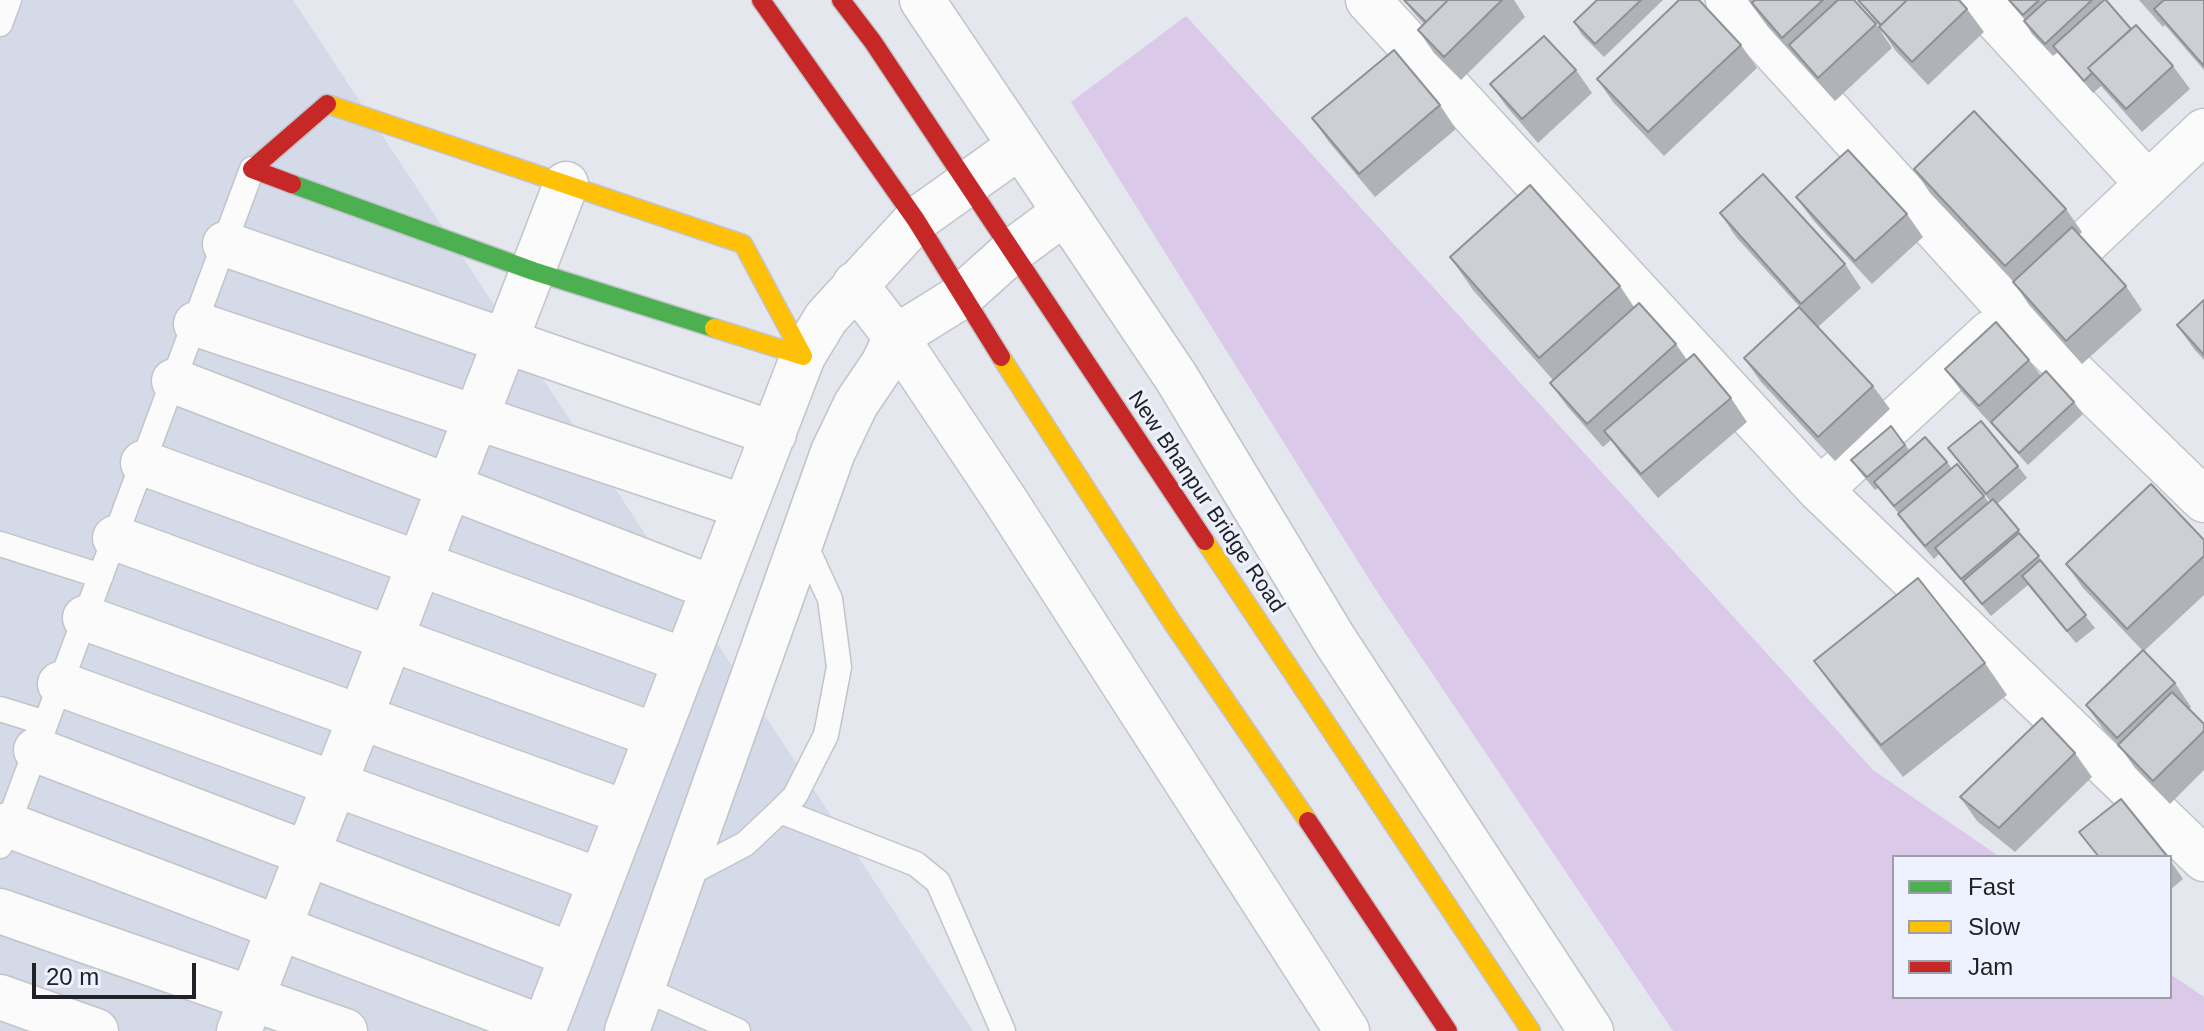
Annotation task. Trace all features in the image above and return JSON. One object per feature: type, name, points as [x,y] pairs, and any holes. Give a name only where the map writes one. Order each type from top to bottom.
[{"type":"street","points":[[761,0],[916,220],[1172,622],[1448,1031]]},
{"type":"street","name":"New Bhanpur Bridge Road","points":[[841,0],[873,42],[1531,1031]]},
{"type":"street","points":[[922,0],[1176,377],[1334,639],[1591,1031]]},
{"type":"street","points":[[1368,0],[1820,490],[2204,859]]},
{"type":"street","points":[[1728,0],[2012,313],[2204,500]]},
{"type":"street","points":[[1979,0],[2147,183]]},
{"type":"street","points":[[327,104],[743,244],[803,356],[533,271],[252,169],[327,104]]},
{"type":"street","points":[[1820,490],[2204,131]]},
{"type":"street","points":[[4,835],[279,928],[543,1029],[803,356],[826,318],[916,220],[1020,146]]},
{"type":"street","points":[[246,1015],[566,184]]},
{"type":"street","points":[[627,1031],[833,452],[856,404],[883,364],[896,337],[962,296],[1011,252],[1065,212]]},
{"type":"street","points":[[225,244],[774,434]]},
{"type":"street","points":[[855,284],[896,337],[1005,500],[1347,1031]]},
{"type":"street","points":[[196,324],[745,507]]},
{"type":"street","points":[[174,381],[713,588]]},
{"type":"street","points":[[143,463],[686,661]]},
{"type":"street","points":[[108,557],[392,639],[657,736]]},
{"type":"street","points":[[85,618],[627,813]]},
{"type":"street","points":[[47,719],[336,785],[601,881]]},
{"type":"street","points":[[47,719],[308,854],[572,955]]},
{"type":"street","points":[[0,911],[246,1015],[345,1031]]},
{"type":"street","points":[[0,997],[96,1031]]},
{"type":"lane","points":[[0,24],[9,0]]},
{"type":"lane","points":[[4,835],[252,169]]},
{"type":"lane","points":[[684,876],[745,844],[780,811],[795,796],[826,735],[839,667],[830,599],[802,537]]},
{"type":"lane","points":[[0,544],[108,557]]},
{"type":"lane","points":[[0,709],[47,719]]},
{"type":"lane","points":[[780,811],[916,864],[938,882],[1003,1031]]},
{"type":"lane","points":[[642,988],[738,1031]]},
{"type":"shaded area","points":[[0,0],[293,0],[973,1031],[0,1031]]},
{"type":"shaded area","points":[[1186,16],[1873,770],[1997,855],[1892,855],[1892,999],[2172,999],[2172,975],[2204,997],[2204,1031],[1673,1031],[1374,587],[1071,102]]},
{"type":"building","points":[[1404,0],[1448,0],[1426,22]]},
{"type":"building","points":[[1448,0],[1502,0],[1444,57],[1418,30]]},
{"type":"building","points":[[1597,0],[1641,0],[1595,44],[1574,22]]},
{"type":"building","points":[[1679,0],[1699,0],[1741,45],[1648,132],[1597,79]]},
{"type":"building","points":[[1755,0],[1823,0],[1782,38],[1752,3]]},
{"type":"building","points":[[1838,0],[1854,0],[1876,24],[1818,78],[1789,45]]},
{"type":"building","points":[[1858,0],[1907,0],[1881,25]]},
{"type":"building","points":[[1907,0],[1959,0],[1967,9],[1912,62],[1879,27]]},
{"type":"building","points":[[2009,0],[2039,0],[2023,15]]},
{"type":"building","points":[[2047,0],[2092,0],[2045,44],[2024,21]]},
{"type":"building","points":[[2104,0],[2131,29],[2088,68],[2092,73],[2084,81],[2053,46]]},
{"type":"building","points":[[2164,0],[2204,0],[2204,66],[2154,9]]},
{"type":"building","points":[[2136,25],[2173,66],[2126,109],[2088,68]]},
{"type":"building","points":[[1544,36],[1576,70],[1522,119],[1490,84]]},
{"type":"building","points":[[1394,50],[1440,105],[1359,174],[1312,118]]},
{"type":"building","points":[[1974,111],[2066,209],[2005,266],[1914,169]]},
{"type":"building","points":[[1848,150],[1907,214],[1855,261],[1796,197]]},
{"type":"building","points":[[1763,174],[1845,264],[1801,304],[1720,213]]},
{"type":"building","points":[[1530,185],[1620,286],[1539,358],[1450,257]]},
{"type":"building","points":[[2072,227],[2126,286],[2066,341],[2013,282]]},
{"type":"building","points":[[2204,300],[2204,355],[2177,325]]},
{"type":"building","points":[[1639,303],[1676,344],[1587,424],[1550,383]]},
{"type":"building","points":[[1799,307],[1873,386],[1818,437],[1744,358]]},
{"type":"building","points":[[1996,322],[2029,360],[1979,406],[1945,369]]},
{"type":"building","points":[[1694,354],[1731,398],[1641,474],[1604,431]]},
{"type":"building","points":[[2046,371],[2074,402],[2019,453],[1991,422]]},
{"type":"building","points":[[1981,421],[2018,466],[1986,494],[1948,448]]},
{"type":"building","points":[[1891,426],[1905,445],[1867,477],[1851,460]]},
{"type":"building","points":[[1925,437],[1947,462],[1894,506],[1874,482]]},
{"type":"building","points":[[1957,464],[1984,496],[1925,546],[1898,514]]},
{"type":"building","points":[[2151,484],[2204,540],[2204,556],[2127,629],[2066,564]]},
{"type":"building","points":[[1993,499],[2019,530],[1961,579],[1935,548]]},
{"type":"building","points":[[2019,533],[2039,556],[1982,604],[1963,581]]},
{"type":"building","points":[[2040,560],[2086,615],[2067,631],[2022,576]]},
{"type":"building","points":[[1918,578],[1985,663],[1881,745],[1814,661]]},
{"type":"building","points":[[2143,650],[2175,683],[2117,738],[2086,705]]},
{"type":"building","points":[[2172,692],[2204,724],[2204,731],[2153,781],[2118,745]]},
{"type":"building","points":[[2042,718],[2075,753],[1999,828],[1960,797]]},
{"type":"building","points":[[2121,799],[2166,855],[2097,855],[2079,832]]},
{"type":"traffic: fast","points":[[292,184],[533,271],[714,328]]},
{"type":"traffic: slow","points":[[327,104],[743,244],[803,356],[714,328]]},
{"type":"traffic: slow","points":[[1001,357],[1172,622],[1308,821]]},
{"type":"traffic: slow","points":[[1205,541],[1531,1031]]},
{"type":"traffic: jam","points":[[761,0],[916,220],[1001,357]]},
{"type":"traffic: jam","points":[[841,0],[873,42],[1205,541]]},
{"type":"traffic: jam","points":[[292,184],[252,169],[327,104]]},
{"type":"traffic: jam","points":[[1308,821],[1448,1031]]}]
